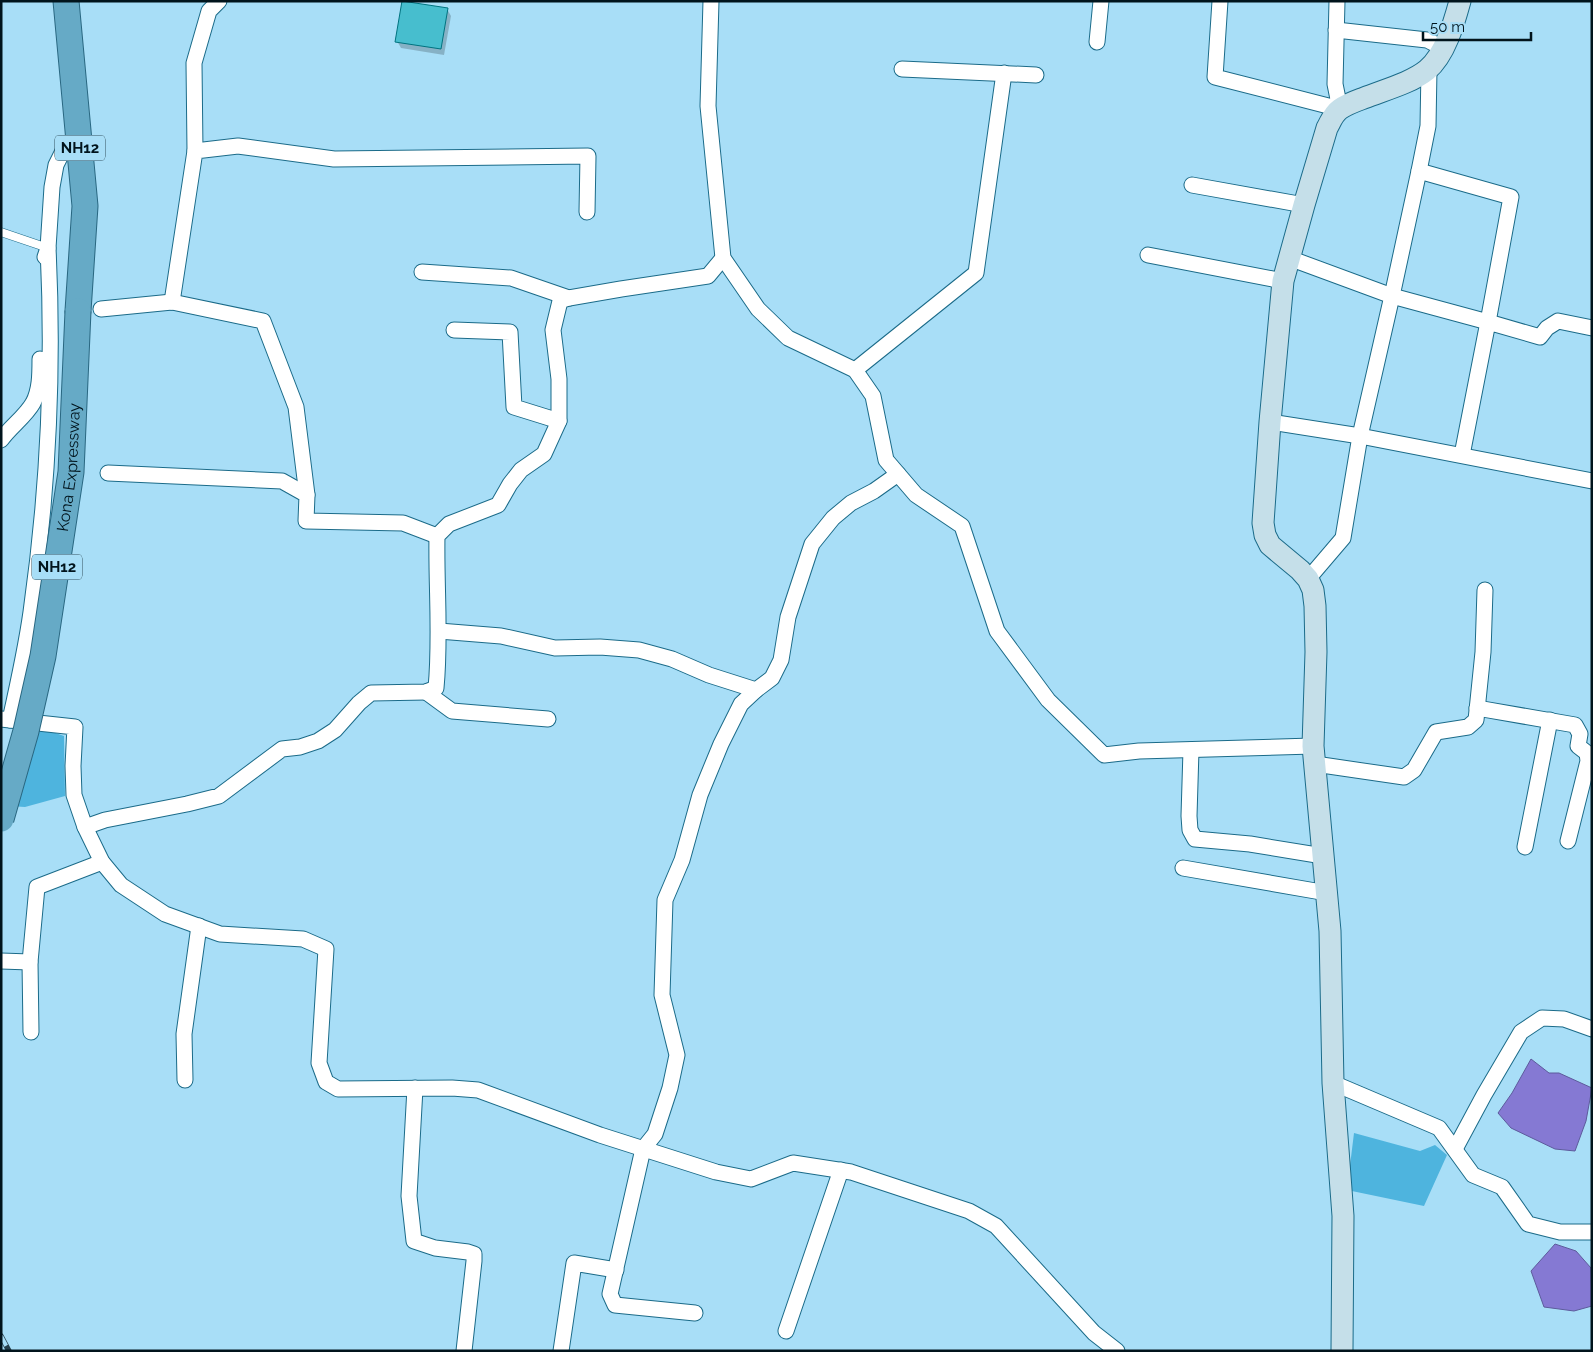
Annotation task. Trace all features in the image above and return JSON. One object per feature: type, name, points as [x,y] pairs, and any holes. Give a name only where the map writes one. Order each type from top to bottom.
[{"type":"highway","name":"Kona Expressway","points":[[48,1],[69,206],[81,260]]},
{"type":"highway","name":"Kona Expressway","points":[[1,819],[26,731],[44,656],[71,472],[85,206],[67,13]]},
{"type":"main road","points":[[1342,1351],[1343,1216],[1333,1082],[1330,931],[1314,755],[1316,652],[1313,590],[1308,579],[1270,544],[1266,535],[1263,523],[1270,422],[1283,281],[1327,128],[1332,118],[1340,109],[1351,102],[1416,78],[1429,69],[1449,35],[1460,1]]},
{"type":"street","points":[[67,13],[74,1]]},
{"type":"street","points":[[172,302],[195,151],[194,63],[209,11],[219,1]]},
{"type":"street","points":[[711,1],[708,106],[723,258],[758,309],[788,338],[855,370],[873,396],[886,460],[916,494],[962,526],[997,631],[1048,700],[1104,755],[1140,751],[1191,750],[1314,755],[1404,777],[1414,770],[1436,732],[1468,727],[1476,720],[1483,652],[1485,590]]},
{"type":"street","points":[[1097,42],[1101,1]]},
{"type":"street","points":[[1220,1],[1215,77],[1340,109],[1335,84],[1337,1]]},
{"type":"street","points":[[1336,30],[1427,40],[1442,48]]},
{"type":"street","points":[[902,69],[1036,75]]},
{"type":"street","points":[[1308,579],[1344,538],[1360,436],[1428,126],[1429,69]]},
{"type":"street","points":[[855,370],[976,273],[1004,73]]},
{"type":"street","points":[[195,151],[238,146],[334,158],[588,156],[588,212]]},
{"type":"street","points":[[64,149],[56,165],[52,187],[48,248],[50,401],[46,471],[31,612],[24,655],[6,720],[74,727],[74,795],[85,827],[102,862],[121,885],[165,914],[220,934],[303,940],[326,949],[319,1063],[326,1082],[338,1089],[452,1088],[478,1090],[600,1136],[716,1172],[751,1179],[793,1163],[841,1170],[969,1211],[996,1226],[1094,1334],[1117,1351]]},
{"type":"street","points":[[1419,171],[1511,197],[1462,455]]},
{"type":"street","points":[[1192,185],[1304,205]]},
{"type":"street","points":[[1,440],[32,404],[36,396],[40,379],[43,266],[48,248]]},
{"type":"street","points":[[1148,255],[1283,281]]},
{"type":"street","points":[[85,827],[104,820],[219,796],[282,750],[318,742],[336,730],[359,703],[371,693],[426,692],[436,688],[439,632],[436,574],[437,536],[449,524],[498,505],[510,484],[521,470],[544,454],[559,421],[559,379],[553,330],[560,301],[655,283],[708,276],[723,258]]},
{"type":"street","points":[[1289,258],[1392,296],[1540,337],[1547,328],[1558,320],[1592,328]]},
{"type":"street","points":[[422,272],[511,278],[569,298]]},
{"type":"street","points":[[101,309],[172,302],[263,321],[296,407],[307,495],[306,521],[403,523],[437,536]]},
{"type":"street","points":[[454,330],[510,332],[514,407],[559,421]]},
{"type":"street","points":[[1270,422],[1360,436],[1592,481]]},
{"type":"street","points":[[108,473],[282,481],[307,495]]},
{"type":"street","points":[[695,1313],[615,1305],[610,1294],[643,1149],[656,1134],[670,1088],[677,1055],[662,995],[665,900],[682,860],[700,795],[721,744],[741,704],[772,678],[781,660],[788,618],[812,544],[833,518],[851,503],[874,491],[898,474]]},
{"type":"street","points":[[439,632],[501,636],[555,648],[600,647],[639,650],[672,658],[709,675],[756,690]]},
{"type":"street","points":[[426,692],[452,711],[548,719]]},
{"type":"street","points":[[1477,708],[1576,725],[1580,734],[1578,746],[1587,753],[1588,762],[1568,841]]},
{"type":"street","points":[[1525,846],[1550,720]]},
{"type":"street","points":[[1191,750],[1189,816],[1190,830],[1195,839],[1250,844],[1323,856]]},
{"type":"street","points":[[31,1032],[30,962],[37,887],[102,862]]},
{"type":"street","points":[[1183,868],[1326,894]]},
{"type":"street","points":[[185,1080],[184,1034],[198,926]]},
{"type":"street","points":[[1,961],[30,962]]},
{"type":"street","points":[[1455,1149],[1521,1032],[1542,1018],[1564,1019],[1592,1029]]},
{"type":"street","points":[[1333,1082],[1439,1128],[1473,1175],[1502,1187],[1528,1224],[1560,1232],[1592,1232]]},
{"type":"street","points":[[415,1088],[409,1196],[414,1241],[435,1248],[474,1254],[464,1351]]},
{"type":"street","points":[[786,1331],[841,1170]]},
{"type":"street","points":[[561,1351],[574,1263],[616,1270]]},
{"type":"lane","points":[[1,232],[48,248]]},
{"type":"shaded area","points":[[29,728],[47,730],[64,736],[65,796],[25,807],[9,806]]},
{"type":"shaded area","points":[[1531,1059],[1549,1073],[1559,1073],[1592,1088],[1586,1121],[1575,1151],[1555,1149],[1511,1128],[1498,1113],[1512,1093]]},
{"type":"shaded area","points":[[1354,1133],[1420,1151],[1435,1145],[1447,1155],[1424,1206],[1347,1190]]},
{"type":"shaded area","points":[[1555,1244],[1576,1251],[1591,1268],[1592,1306],[1574,1311],[1544,1307],[1531,1271]]},
{"type":"building","points":[[402,1],[448,8],[441,49],[395,42]]},
{"type":"railway","points":[[1,1336],[9,1351]]}]
